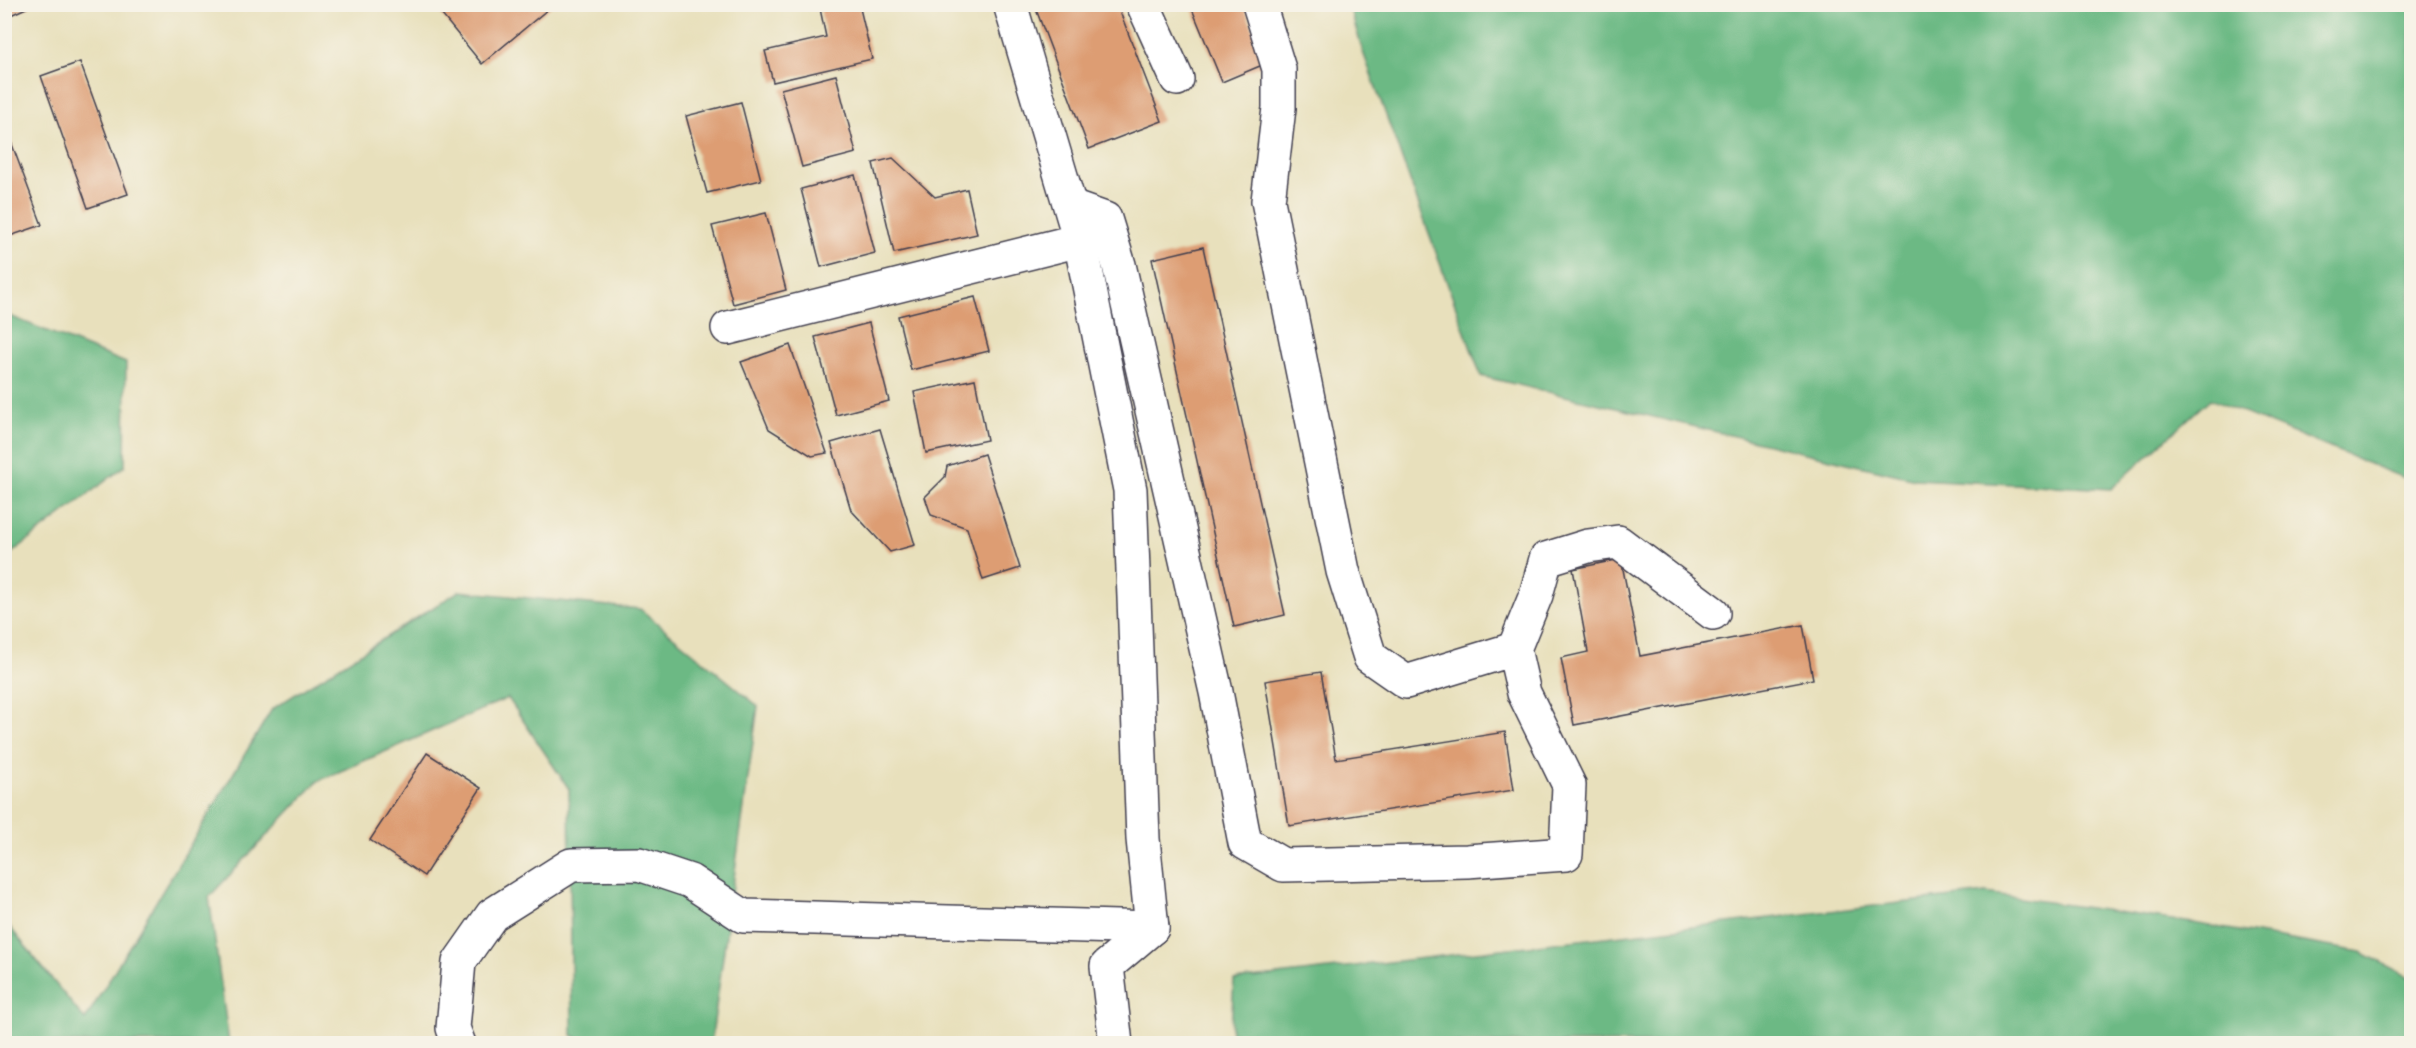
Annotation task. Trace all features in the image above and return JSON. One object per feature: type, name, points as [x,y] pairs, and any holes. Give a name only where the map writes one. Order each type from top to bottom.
[{"type":"street","points":[[1010,4],[1080,240],[1130,490],[1143,839],[1152,928]]},
{"type":"street","points":[[1143,4],[1177,79]]},
{"type":"street","points":[[1258,4],[1279,69],[1279,108],[1268,201],[1343,571],[1370,657],[1406,682],[1514,650]]},
{"type":"street","points":[[1071,207],[1106,219],[1119,265],[1216,692],[1245,843],[1282,865],[1467,861],[1566,854],[1569,785],[1524,693],[1514,650],[1536,595],[1546,559],[1588,546],[1618,542],[1713,613]]},
{"type":"street","points":[[728,328],[1080,240]]},
{"type":"street","points":[[459,1044],[453,1029],[459,962],[492,915],[571,865],[639,864],[690,881],[743,916],[1152,928]]},
{"type":"street","points":[[1116,1044],[1107,966],[1152,928]]},
{"type":"green space","points":[[1349,5],[2411,5],[2411,481],[2210,399],[2111,489],[1915,479],[1481,376],[1363,52]]},
{"type":"green space","points":[[5,314],[126,363],[125,466],[5,558]]},
{"type":"green space","points":[[459,591],[640,609],[758,706],[711,1043],[585,1043],[572,1035],[569,789],[508,698],[318,781],[209,897],[229,1043],[5,1043],[4,920],[85,1020],[272,709]]},
{"type":"green space","points":[[1986,893],[2193,923],[2361,952],[2411,978],[2411,1043],[1230,1043],[1234,980]]},
{"type":"building","points":[[4,4],[35,4],[4,18]]},
{"type":"building","points":[[433,4],[554,4],[482,64]]},
{"type":"building","points":[[819,4],[859,4],[872,59],[773,82],[765,51],[826,37]]},
{"type":"building","points":[[1034,4],[1117,4],[1162,121],[1089,149]]},
{"type":"building","points":[[1190,4],[1243,4],[1267,63],[1222,82]]},
{"type":"building","points":[[80,62],[128,194],[88,208],[41,76]]},
{"type":"building","points":[[836,75],[856,153],[802,167],[781,89]]},
{"type":"building","points":[[741,102],[761,180],[707,193],[686,116]]},
{"type":"building","points":[[4,123],[42,225],[4,238]]},
{"type":"building","points":[[893,158],[935,197],[967,189],[977,234],[894,253],[873,163]]},
{"type":"building","points":[[855,175],[875,253],[821,267],[801,189]]},
{"type":"building","points":[[766,213],[786,290],[733,304],[712,226]]},
{"type":"building","points":[[1203,247],[1285,615],[1234,627],[1152,259]]},
{"type":"building","points":[[975,297],[989,351],[911,370],[898,316]]},
{"type":"building","points":[[869,323],[889,401],[836,415],[815,337]]},
{"type":"building","points":[[790,345],[827,453],[812,456],[769,429],[741,362]]},
{"type":"building","points":[[975,379],[987,440],[926,453],[914,392]]},
{"type":"building","points":[[880,429],[915,545],[890,552],[851,510],[831,443]]},
{"type":"building","points":[[984,454],[1020,568],[983,580],[967,528],[931,515],[925,497],[945,477],[947,466]]},
{"type":"building","points":[[1621,559],[1640,656],[1803,625],[1813,679],[1574,725],[1561,658],[1588,652],[1573,569]]},
{"type":"building","points":[[1321,672],[1336,759],[1505,732],[1514,790],[1289,826],[1265,681]]},
{"type":"building","points":[[427,753],[481,788],[424,876],[370,840]]}]
